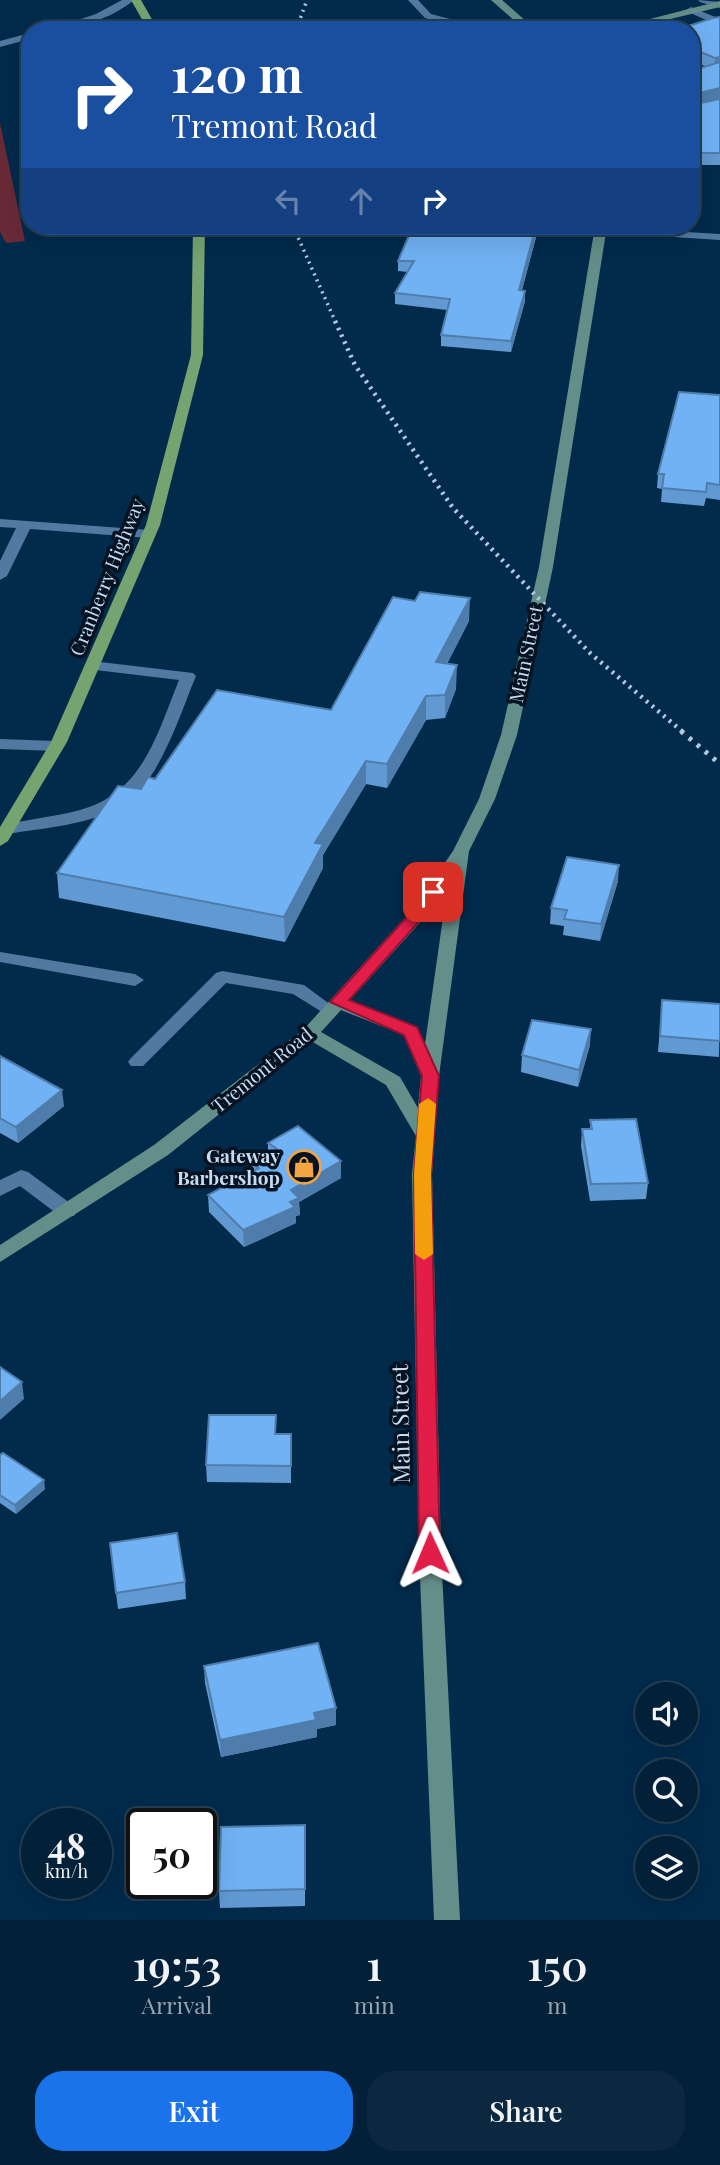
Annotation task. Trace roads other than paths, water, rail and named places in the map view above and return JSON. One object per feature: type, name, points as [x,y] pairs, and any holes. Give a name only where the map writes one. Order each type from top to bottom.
[{"type":"main road","points":[[136,0],[148,21]]},
{"type":"main road","points":[[496,0],[521,21]]},
{"type":"main road","points":[[648,21],[719,4]]},
{"type":"main road","name":"Cranberry Highway","points":[[4,835],[56,746],[149,534],[197,355],[199,235]]},
{"type":"main road","name":"Main Street","points":[[447,1920],[430,1553],[422,1174],[430,1076],[461,851],[487,799],[509,735],[544,576],[600,235]]},
{"type":"main road","name":"Tremont Road","points":[[0,1253],[161,1150],[310,1033],[419,913],[461,851]]},
{"type":"main road","name":"Main Street","points":[[334,1007],[411,1031],[430,1076]]},
{"type":"main road","points":[[310,1033],[393,1081],[425,1136]]},
{"type":"street","points":[[82,21],[99,16],[129,0]]},
{"type":"street","points":[[413,0],[428,16],[446,21]]},
{"type":"street","points":[[703,0],[719,4]]},
{"type":"street","points":[[691,10],[716,21]]},
{"type":"street","points":[[0,44],[21,38]]},
{"type":"street","points":[[694,235],[720,237]]},
{"type":"street","points":[[0,523],[149,534]]},
{"type":"street","points":[[0,576],[25,525]]},
{"type":"street","points":[[4,835],[75,818],[124,797],[158,747],[188,676],[92,666]]},
{"type":"street","points":[[0,744],[56,746]]},
{"type":"street","points":[[0,957],[135,980]]},
{"type":"street","points":[[137,1062],[222,977],[298,989],[334,1007]]},
{"type":"street","points":[[0,1189],[21,1177],[67,1211]]},
{"type":"railway","points":[[299,21],[307,0]]},
{"type":"railway","points":[[297,235],[336,323]]},
{"type":"railway","points":[[335,321],[355,365],[453,508],[590,653],[684,733]]},
{"type":"railway","points":[[681,731],[720,764]]},
{"type":"place","name":"Gateway Barbershop","points":[[304,1167]]}]
